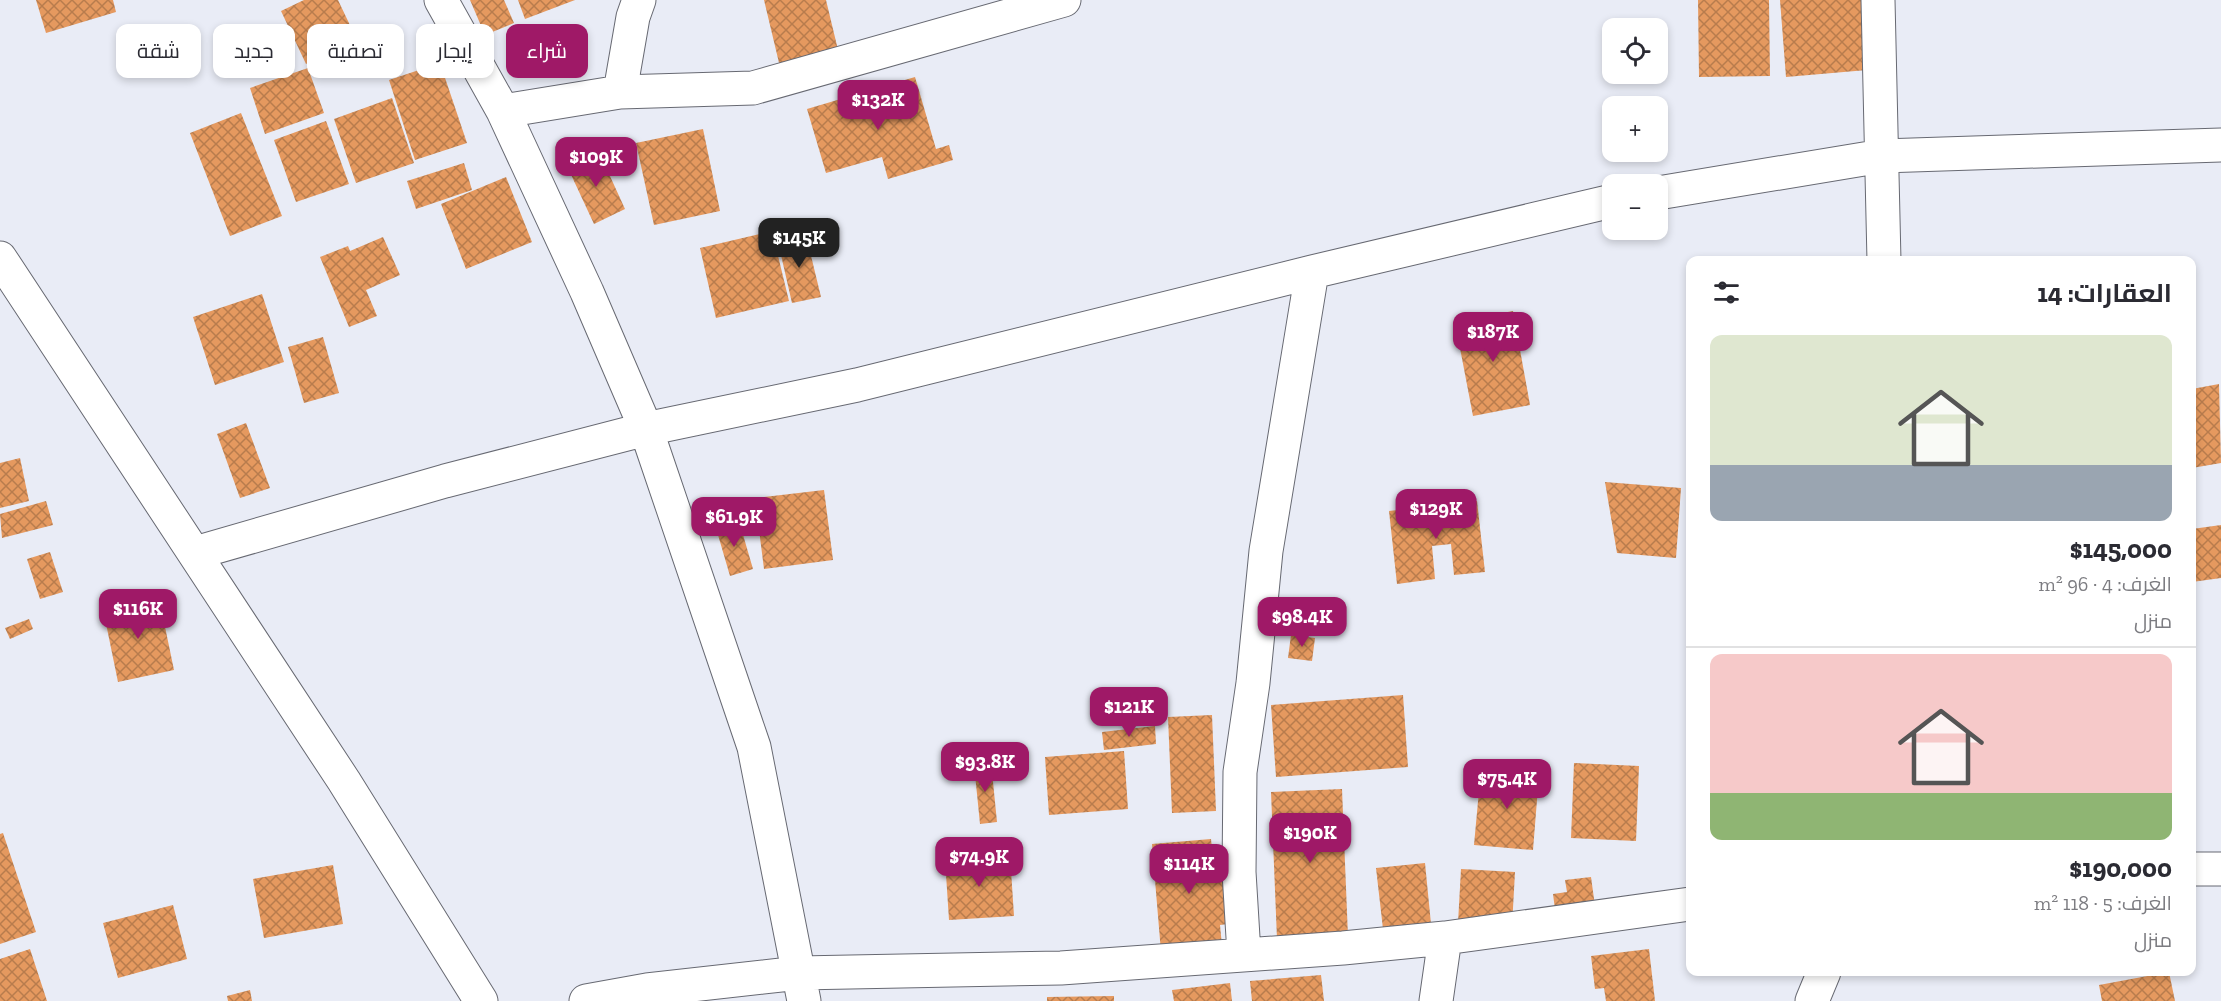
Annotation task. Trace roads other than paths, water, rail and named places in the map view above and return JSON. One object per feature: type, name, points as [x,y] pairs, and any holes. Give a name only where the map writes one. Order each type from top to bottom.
[{"type":"street","points":[[441,0],[504,111],[587,292],[646,429],[754,747],[801,987]]},
{"type":"street","points":[[621,92],[633,17],[639,0]]},
{"type":"street","points":[[504,111],[621,92],[753,88],[1064,0]]},
{"type":"street","points":[[1878,0],[1884,256]]},
{"type":"street","points":[[1668,191],[1882,156],[2221,145]]},
{"type":"street","points":[[195,553],[445,481],[646,429],[857,385],[1312,272],[1602,203]]},
{"type":"street","points":[[0,258],[344,781],[478,1000]]},
{"type":"street","points":[[1244,954],[1239,872],[1240,772],[1253,683],[1266,551],[1312,272]]},
{"type":"street","points":[[2196,869],[2221,869]]},
{"type":"street","points":[[586,1001],[647,990],[801,987],[1343,948],[1445,938],[1686,905]]},
{"type":"street","points":[[1436,1001],[1445,938]]},
{"type":"street","points":[[1812,1001],[1822,976]]}]
